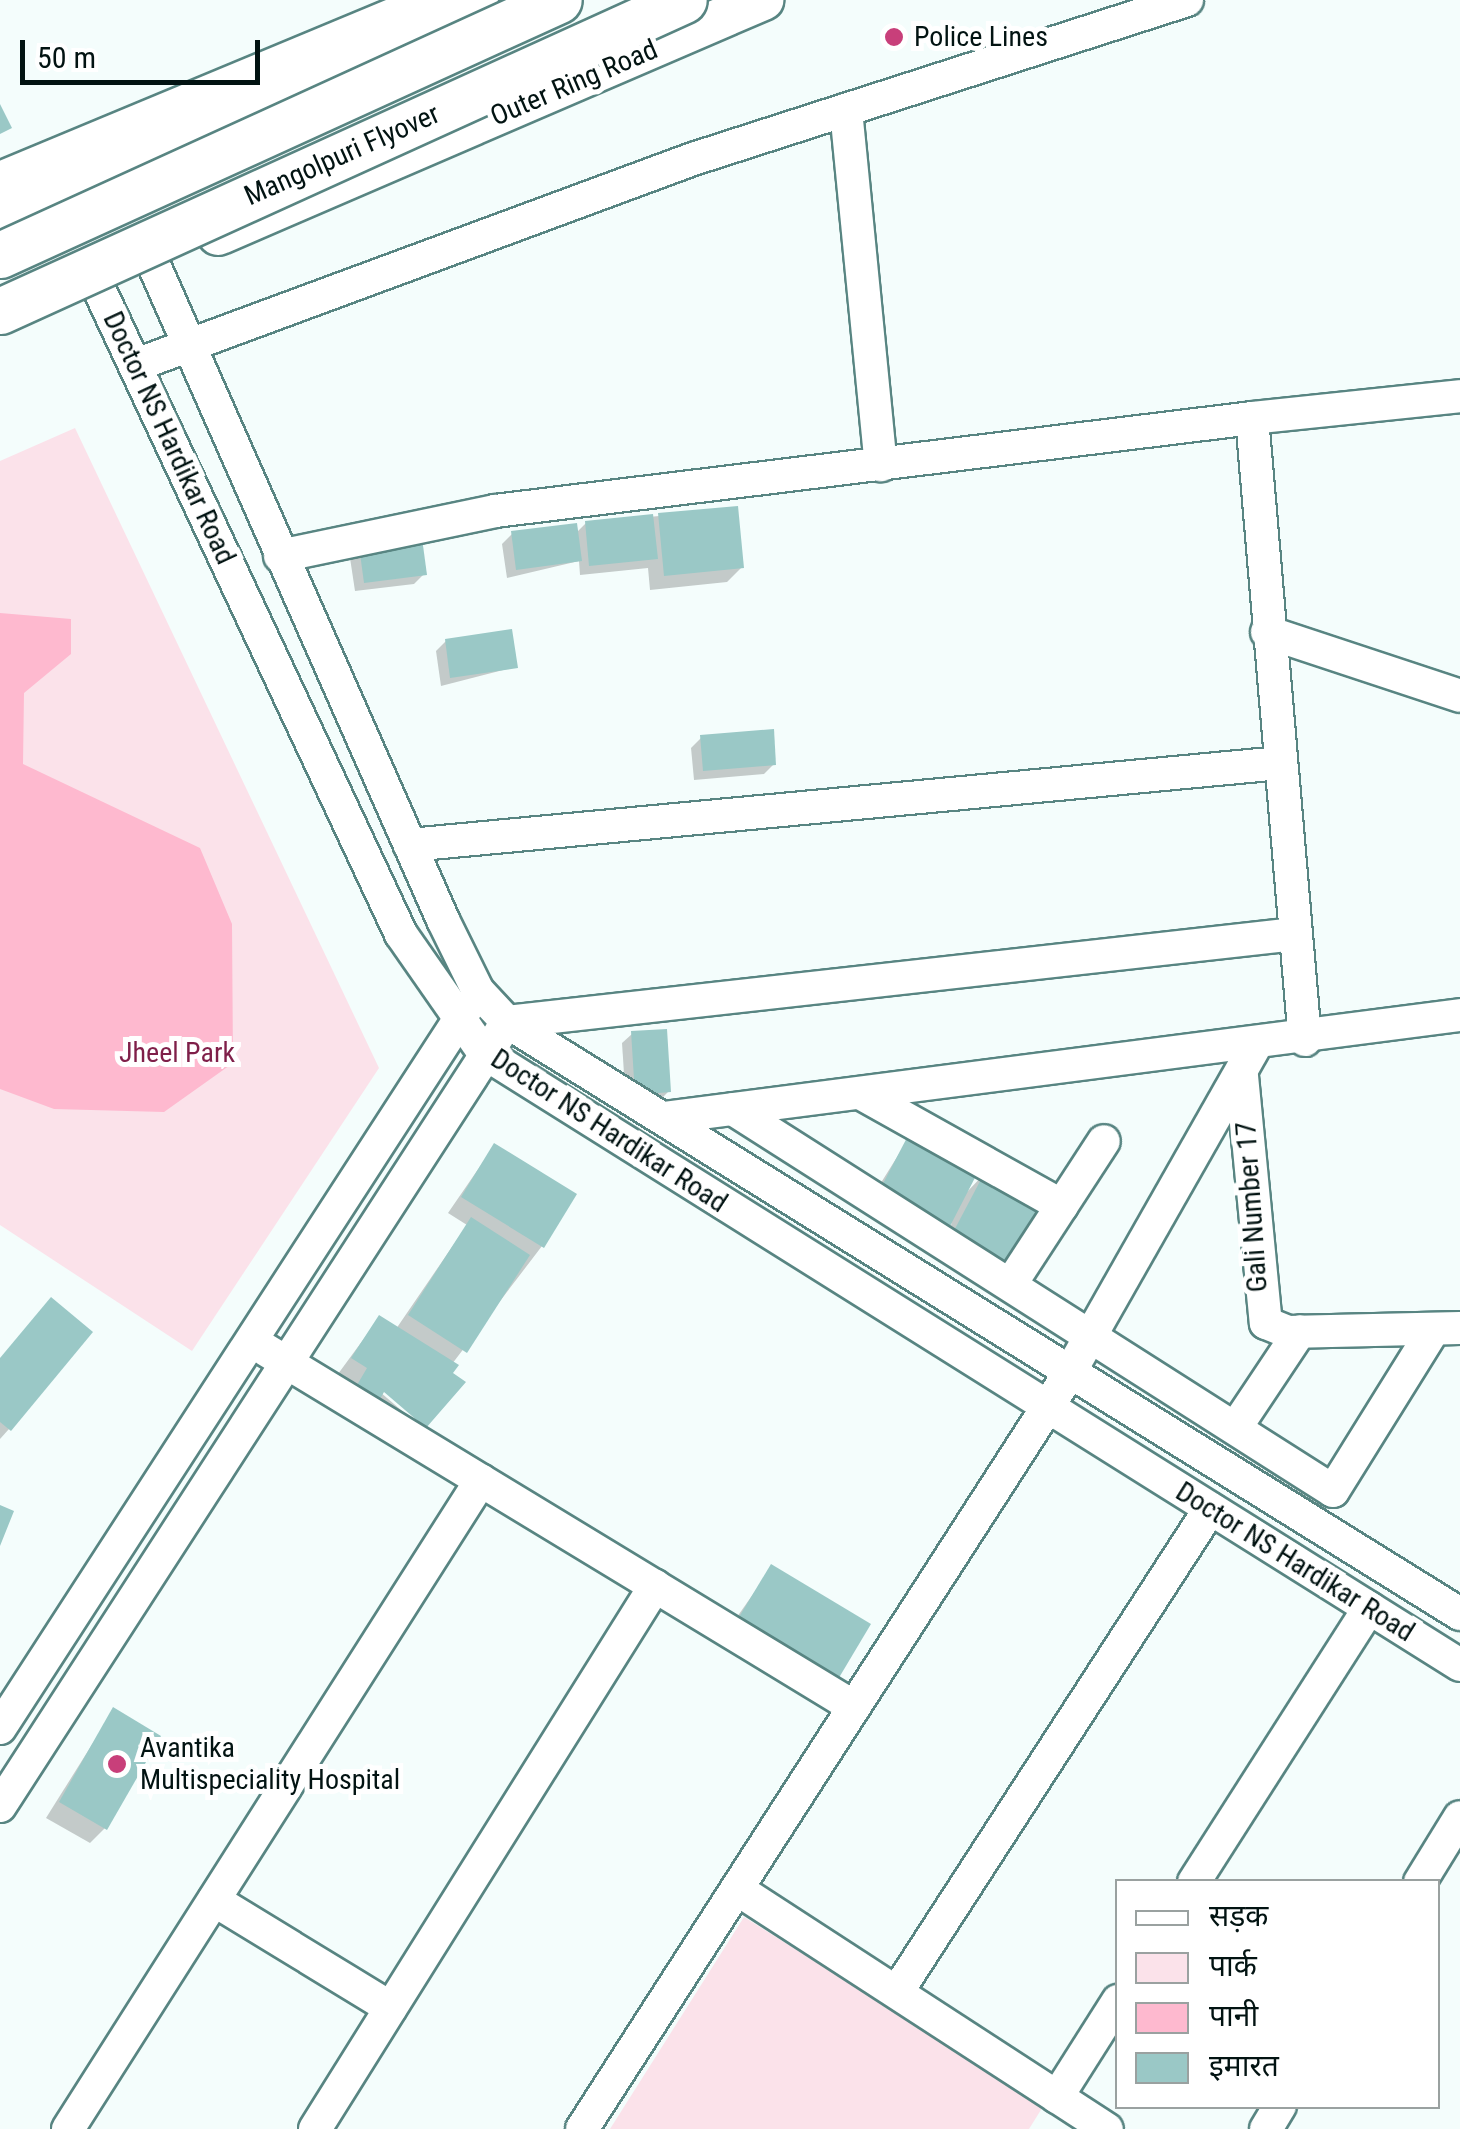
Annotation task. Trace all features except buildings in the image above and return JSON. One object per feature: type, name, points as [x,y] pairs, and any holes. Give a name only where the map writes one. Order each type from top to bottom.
[{"type":"highway","name":"Mangolpuri Flyover","points":[[0,255],[559,0]]},
{"type":"highway","name":"Mangolpuri Flyover","points":[[0,312],[684,0]]},
{"type":"main road","points":[[0,215],[478,0]]},
{"type":"main road","name":"Outer Ring Road","points":[[0,334],[153,263],[764,0]]},
{"type":"main road","points":[[386,42],[427,146]]},
{"type":"street","points":[[0,178],[428,0]]},
{"type":"street","points":[[136,365],[846,110],[1187,0]]},
{"type":"street","points":[[846,110],[881,465]]},
{"type":"street","name":"Doctor NS Hardikar Road","points":[[153,263],[185,347],[410,845],[478,990],[507,1022],[1460,1614]]},
{"type":"street","name":"Doctor NS Hardikar Road","points":[[99,289],[402,934],[458,1022],[484,1052],[1460,1665]]},
{"type":"street","points":[[280,556],[495,511],[1460,396]]},
{"type":"street","points":[[1252,418],[1267,632],[1305,1040]]},
{"type":"street","points":[[1267,632],[1460,696]]},
{"type":"street","points":[[410,845],[1280,763]]},
{"type":"street","points":[[3,1794],[507,1022],[1295,934]]},
{"type":"street","points":[[5,1709],[478,990]]},
{"type":"street","points":[[662,1118],[862,1094],[1249,1060],[1305,1040],[1460,1015]]},
{"type":"street","points":[[582,2129],[1070,1372],[1249,1060]]},
{"type":"street","name":"Gali Number 17","points":[[1249,1060],[1259,1306],[1266,1323],[1300,1332],[1451,1331]]},
{"type":"street","points":[[862,1094],[1062,1206]]},
{"type":"street","points":[[733,1110],[1093,1332],[1332,1492],[1451,1331]]},
{"type":"street","points":[[1012,1282],[1104,1140]]},
{"type":"street","points":[[1236,1427],[1300,1332]]},
{"type":"street","points":[[250,1340],[854,1707]]},
{"type":"street","points":[[68,2129],[481,1480]]},
{"type":"street","points":[[897,1992],[1210,1508]]},
{"type":"street","points":[[315,2129],[654,1586]]},
{"type":"street","points":[[1196,1879],[1369,1608]]},
{"type":"street","points":[[1422,1879],[1460,1817]]},
{"type":"street","points":[[737,1889],[1107,2129]]},
{"type":"street","points":[[214,1900],[391,2008]]},
{"type":"street","points":[[1057,2096],[1115,2006]]},
{"type":"green space","name":"Jheel Park","points":[[75,428],[379,1068],[192,1351],[0,1225],[0,461]]},
{"type":"green space","points":[[744,1917],[1044,2105],[1029,2129],[610,2129]]},
{"type":"water","points":[[0,613],[71,619],[71,654],[24,693],[23,764],[200,848],[232,924],[233,1063],[164,1112],[54,1109],[0,1089]]},
{"type":"place","name":"Police Lines","points":[[894,37]]},
{"type":"place","name":"Avantika Multispeciality Hospital","points":[[117,1764]]}]
